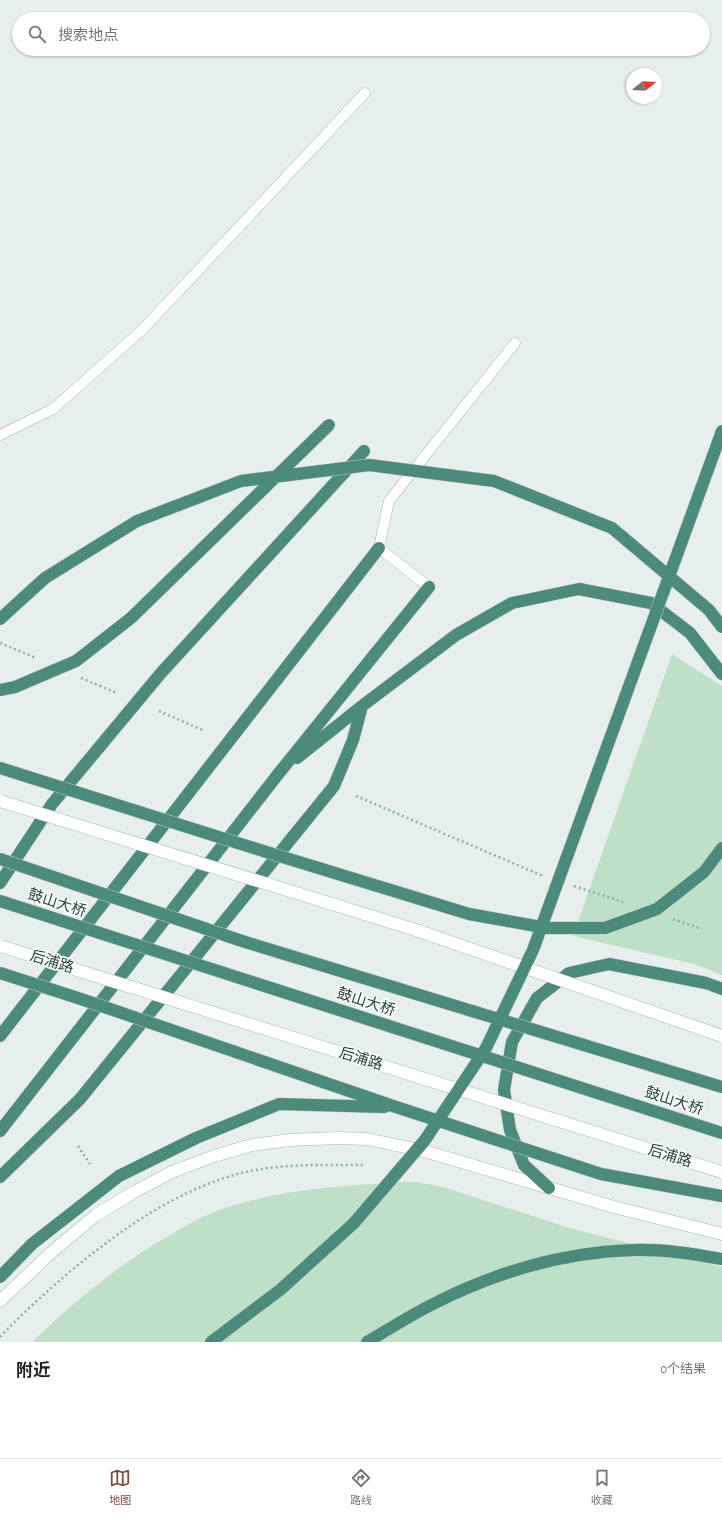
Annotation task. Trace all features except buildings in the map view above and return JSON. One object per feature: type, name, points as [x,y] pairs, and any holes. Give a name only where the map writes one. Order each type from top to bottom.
[{"type":"highway","points":[[0,690],[15,687],[76,661],[131,618],[328,425]]},
{"type":"highway","points":[[211,1342],[280,1290],[354,1224],[425,1140],[486,1048],[533,950],[722,431]]},
{"type":"highway","points":[[0,883],[52,804],[161,673],[364,451]]},
{"type":"highway","points":[[0,619],[45,578],[137,521],[242,481],[369,465],[494,481],[612,528],[708,610],[722,627]]},
{"type":"highway","points":[[0,1036],[379,548]]},
{"type":"highway","points":[[0,1131],[279,773],[430,587]]},
{"type":"highway","points":[[279,773],[362,706],[456,635],[512,603],[579,589],[651,603],[690,633],[722,674]]},
{"type":"highway","points":[[0,1177],[80,1099],[334,786],[353,740],[362,706]]},
{"type":"highway","points":[[0,768],[461,912],[547,928],[605,928],[657,909],[704,872],[722,848]]},
{"type":"highway","name":"鼓山大桥","points":[[0,859],[242,941],[722,1087]]},
{"type":"highway","name":"鼓山大桥","points":[[0,901],[722,1133]]},
{"type":"highway","points":[[549,1188],[524,1165],[510,1130],[504,1090],[512,1042],[537,998],[569,973],[610,964],[706,982],[722,989]]},
{"type":"highway","points":[[0,973],[81,999],[396,1108],[601,1174],[722,1196]]},
{"type":"highway","points":[[0,1277],[32,1244],[119,1176],[196,1138],[279,1104],[396,1108]]},
{"type":"highway","points":[[367,1342],[432,1304],[483,1281],[534,1264],[588,1253],[636,1250],[689,1254],[722,1259]]},
{"type":"main road","points":[[0,801],[419,931],[722,1036]]},
{"type":"main road","name":"后浦路","points":[[0,946],[722,1172]]},
{"type":"main road","points":[[0,1301],[54,1250],[96,1215],[134,1192],[172,1172],[214,1156],[252,1145],[290,1140],[338,1138],[367,1139],[424,1151],[614,1207],[722,1234]]},
{"type":"lane","points":[[0,435],[52,409],[142,330],[364,93]]},
{"type":"lane","points":[[430,587],[379,548],[389,501],[515,342]]},
{"type":"path","points":[[0,648],[1,643],[17,650]]},
{"type":"path","points":[[159,711],[202,730]]},
{"type":"path","points":[[356,796],[535,873],[550,878]]},
{"type":"path","points":[[573,886],[626,903]]},
{"type":"path","points":[[671,919],[702,929]]},
{"type":"path","points":[[78,1146],[90,1164]]},
{"type":"path","points":[[0,1337],[37,1300],[94,1252],[166,1203],[196,1189],[235,1175],[278,1168],[321,1165],[363,1165]]},
{"type":"green space","points":[[672,654],[722,686],[722,975],[694,964],[573,936]]},
{"type":"green space","points":[[401,1182],[417,1182],[443,1187],[573,1229],[722,1267],[722,1342],[32,1342],[80,1298],[131,1259],[168,1236],[212,1213],[249,1201],[292,1192]]}]
